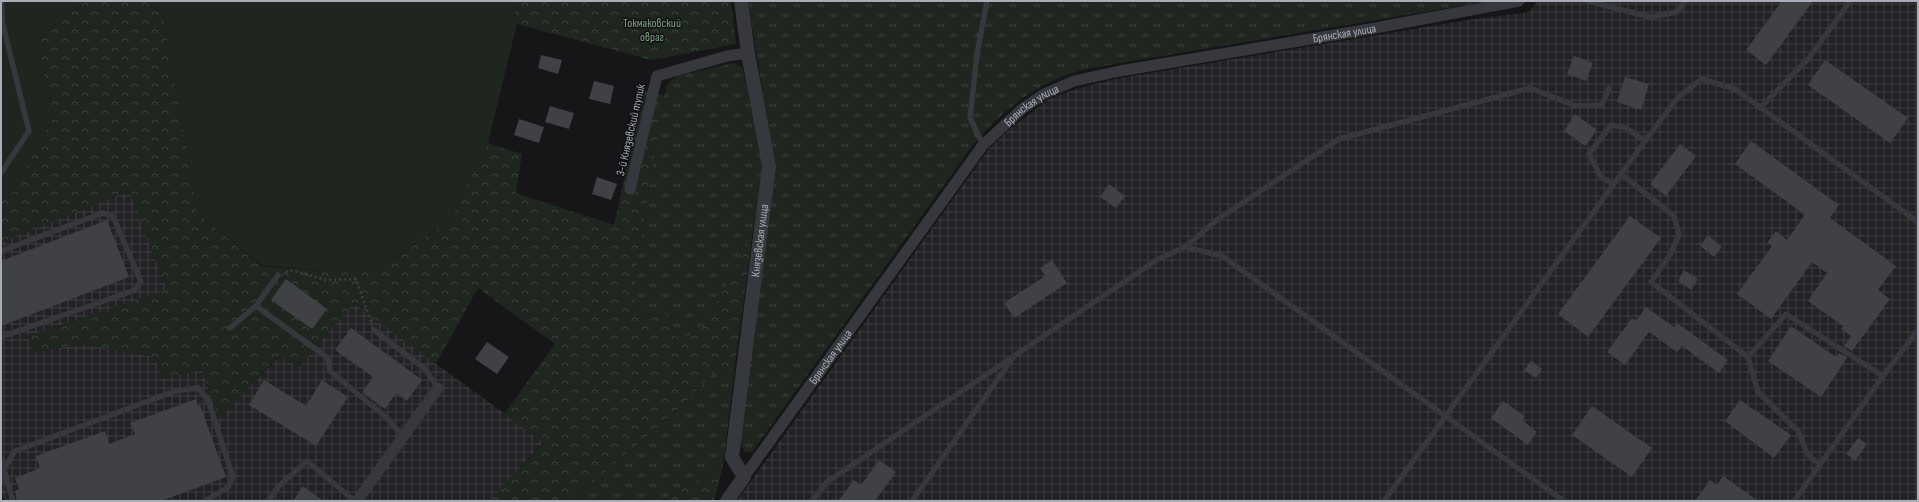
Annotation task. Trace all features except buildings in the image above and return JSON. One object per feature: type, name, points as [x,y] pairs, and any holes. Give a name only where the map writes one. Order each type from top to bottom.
[{"type":"street","name":"Князевская улица","points":[[741,1],[748,53],[769,167],[732,457],[744,477]]},
{"type":"street","name":"Брянская улица","points":[[727,501],[983,145],[1022,109],[1044,94],[1074,80],[1128,69],[1370,29],[1519,1]]},
{"type":"street","name":"3-й Князевский тупик","points":[[630,189],[657,76],[727,56],[748,53]]},
{"type":"street","points":[[356,501],[438,388]]},
{"type":"lane","points":[[1,173],[29,131],[2,21],[2,1]]},
{"type":"lane","points":[[983,145],[970,118],[977,54],[987,1]]},
{"type":"lane","points":[[1588,1],[1650,17],[1677,12],[1686,1]]},
{"type":"lane","points":[[1760,108],[1809,58],[1849,3]]},
{"type":"lane","points":[[1384,501],[1678,97],[1702,79],[1734,89],[1918,222]]},
{"type":"lane","points":[[812,501],[828,482],[1158,259],[1185,247],[1218,219],[1339,138],[1530,88],[1576,106],[1602,105],[1609,88]]},
{"type":"lane","points":[[1614,184],[1601,177],[1589,154],[1610,125],[1626,128],[1645,141]]},
{"type":"lane","points":[[1621,174],[1674,216],[1679,235],[1670,255],[1651,282],[1748,357],[1758,392],[1798,431],[1808,455],[1820,464]]},
{"type":"lane","points":[[1,251],[103,213],[113,216],[141,282],[135,290],[1,337]]},
{"type":"lane","points":[[1185,247],[1222,256],[1564,501]]},
{"type":"lane","points":[[230,328],[256,306],[278,275]]},
{"type":"lane","points":[[256,306],[328,358],[330,372],[388,419],[402,437]]},
{"type":"lane","points":[[1748,357],[1786,314],[1883,376]]},
{"type":"lane","points":[[374,330],[424,369],[438,388]]},
{"type":"lane","points":[[1794,501],[1883,376],[1918,330]]},
{"type":"lane","points":[[912,501],[1014,356]]},
{"type":"lane","points":[[2,468],[15,451],[175,391],[198,388],[208,400],[233,477],[228,487],[206,501]]},
{"type":"lane","points":[[1,460],[1,482]]},
{"type":"lane","points":[[268,501],[279,486],[307,460],[356,501]]},
{"type":"lane","points":[[2,468],[13,501]]},
{"type":"path","points":[[278,275],[290,270],[326,280],[356,279],[374,330]]},
{"type":"shaded area","points":[[1537,1],[1918,1],[1918,501],[737,501],[988,150],[1005,133],[1049,99],[1076,89],[1115,79],[1468,20],[1530,12]]},
{"type":"shaded area","points":[[129,191],[167,290],[27,336],[34,352],[84,344],[154,357],[163,378],[202,370],[219,418],[280,356],[299,367],[353,303],[543,442],[490,501],[5,501],[1,490],[1,242]]},
{"type":"green space","points":[[1,1],[86,1],[36,41],[54,117],[11,195],[1,199]]},
{"type":"green space","points":[[86,1],[147,1],[163,16],[198,214],[261,266],[333,272],[376,270],[449,221],[488,143],[522,154],[516,193],[614,225],[644,90],[664,96],[637,261],[635,311],[667,314],[670,333],[682,340],[704,326],[752,238],[735,365],[716,371],[671,416],[588,486],[562,501],[490,501],[543,443],[504,414],[555,344],[478,288],[436,364],[353,303],[299,367],[279,356],[219,419],[202,370],[163,378],[154,357],[84,344],[33,352],[27,336],[167,290],[129,191],[1,242],[1,199],[11,195],[54,117],[36,41]]},
{"type":"green space","points":[[147,1],[514,1],[517,24],[488,143],[449,221],[376,270],[333,272],[261,265],[198,214],[163,16]]},
{"type":"green space","name":"Токмаковский овраг","points":[[514,1],[731,1],[736,44],[651,60],[517,24]]},
{"type":"green space","points":[[748,1],[1490,1],[1090,68],[1072,73],[1043,85],[1017,102],[1005,112],[972,146],[752,452],[745,452],[740,444],[775,166]]},
{"type":"green space","points":[[734,63],[743,68],[762,168],[752,238],[705,326],[682,340],[635,311],[637,261],[664,96],[668,83],[677,76]]},
{"type":"green space","points":[[735,365],[723,466],[660,501],[562,501],[588,486],[671,416],[716,371]]},
{"type":"green space","points":[[723,466],[714,501],[660,501],[664,499]]}]
